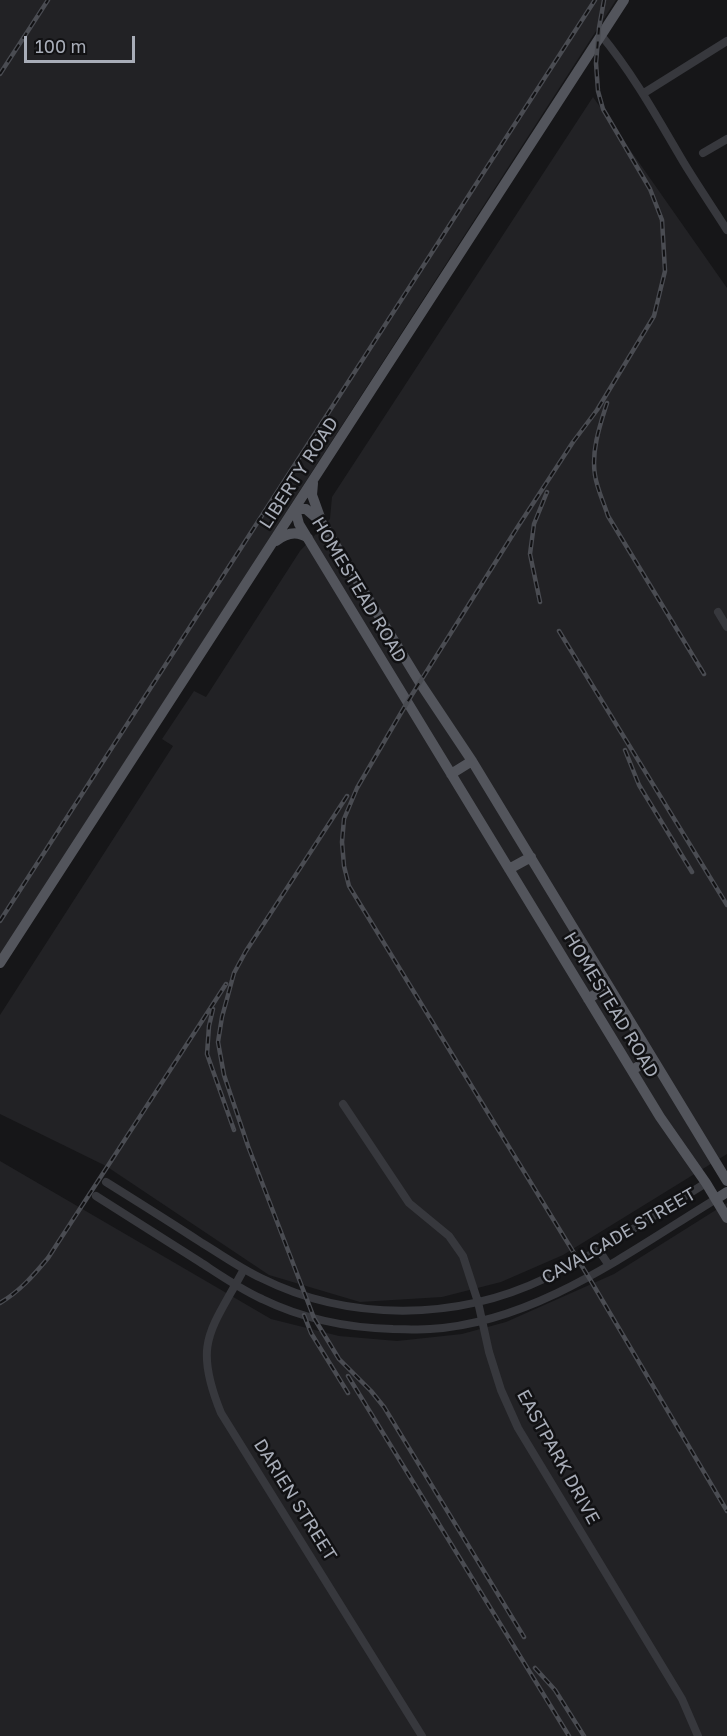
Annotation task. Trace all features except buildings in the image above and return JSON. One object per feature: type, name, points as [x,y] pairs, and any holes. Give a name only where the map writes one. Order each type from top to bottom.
[{"type":"main road","name":"LIBERTY ROAD","points":[[0,963],[624,0]]},
{"type":"main road","points":[[314,480],[312,495],[322,523]]},
{"type":"main road","name":"HOMESTEAD ROAD","points":[[726,1175],[651,1059],[531,857],[322,523],[306,509],[295,509],[296,518],[588,999],[681,1149],[706,1183],[727,1218]]},
{"type":"main road","points":[[268,550],[276,540],[287,534],[298,533],[308,538]]},
{"type":"main road","points":[[353,611],[370,600]]},
{"type":"main road","points":[[452,774],[472,761]]},
{"type":"main road","points":[[509,869],[531,857]]},
{"type":"main road","points":[[588,999],[608,986]]},
{"type":"main road","points":[[632,1070],[651,1059]]},
{"type":"main road","name":"CAVALCADE STREET","points":[[706,1183],[726,1175]]},
{"type":"main road","name":"CAVALCADE STREET","points":[[716,1198],[727,1192]]},
{"type":"street","points":[[601,35],[644,93],[685,165],[727,230]]},
{"type":"street","points":[[644,93],[727,41]]},
{"type":"street","points":[[703,153],[727,139]]},
{"type":"street","points":[[718,612],[727,627]]},
{"type":"street","name":"EASTPARK DRIVE","points":[[344,1104],[409,1203],[449,1236],[463,1256],[478,1302],[489,1352],[501,1390],[518,1428],[682,1699],[698,1736]]},
{"type":"street","name":"CAVALCADE STREET","points":[[106,1182],[244,1269],[280,1286],[329,1303],[372,1310],[398,1311],[452,1308],[514,1291],[546,1278],[706,1183]]},
{"type":"street","name":"CAVALCADE STREET","points":[[96,1196],[261,1299],[314,1318],[354,1327],[396,1329],[430,1329],[482,1320],[517,1310],[551,1296],[608,1264],[716,1198]]},
{"type":"street","points":[[123,1213],[132,1198]]},
{"type":"street","points":[[598,1249],[608,1264]]},
{"type":"street","name":"DARIEN STREET","points":[[244,1269],[220,1310],[208,1339],[205,1354],[211,1389],[221,1413],[422,1736]]},
{"type":"street","points":[[396,1329],[398,1311]]},
{"type":"shaded area","points":[[0,0],[616,0],[0,956]]},
{"type":"shaded area","points":[[593,97],[727,288],[727,1154],[563,1255],[501,1282],[442,1297],[360,1302],[269,1275],[106,1166],[0,1114],[0,1015],[173,746],[162,739],[194,691],[206,697],[300,551],[330,519],[332,497]]},
{"type":"shaded area","points":[[0,1161],[271,1319],[339,1336],[397,1341],[462,1334],[506,1322],[614,1274],[727,1203],[727,1736],[0,1736]]},
{"type":"railway","points":[[0,74],[48,0]]},
{"type":"railway","points":[[0,921],[595,0]]},
{"type":"railway","points":[[604,0],[596,63],[598,91],[603,109],[650,189],[662,220],[665,271],[654,316],[597,410],[573,442],[517,528],[408,701],[357,788],[344,819],[342,842],[349,886],[588,1276],[727,1511]]},
{"type":"railway","points":[[607,403],[597,438],[594,466],[597,485],[608,516],[704,674]]},
{"type":"railway","points":[[540,602],[530,554],[534,524],[547,492]]},
{"type":"railway","points":[[559,631],[727,905]]},
{"type":"railway","points":[[625,750],[639,785],[692,872]]},
{"type":"railway","points":[[347,796],[234,973],[218,1042],[224,1075],[248,1146],[314,1318],[339,1359],[384,1407],[524,1637]]},
{"type":"railway","points":[[0,1303],[26,1283],[48,1258],[226,984]]},
{"type":"railway","points":[[213,1009],[207,1054],[234,1130]]},
{"type":"railway","points":[[304,1315],[311,1333],[348,1393]]},
{"type":"railway","points":[[348,1376],[569,1736]]},
{"type":"railway","points":[[535,1668],[555,1690],[584,1736]]}]
